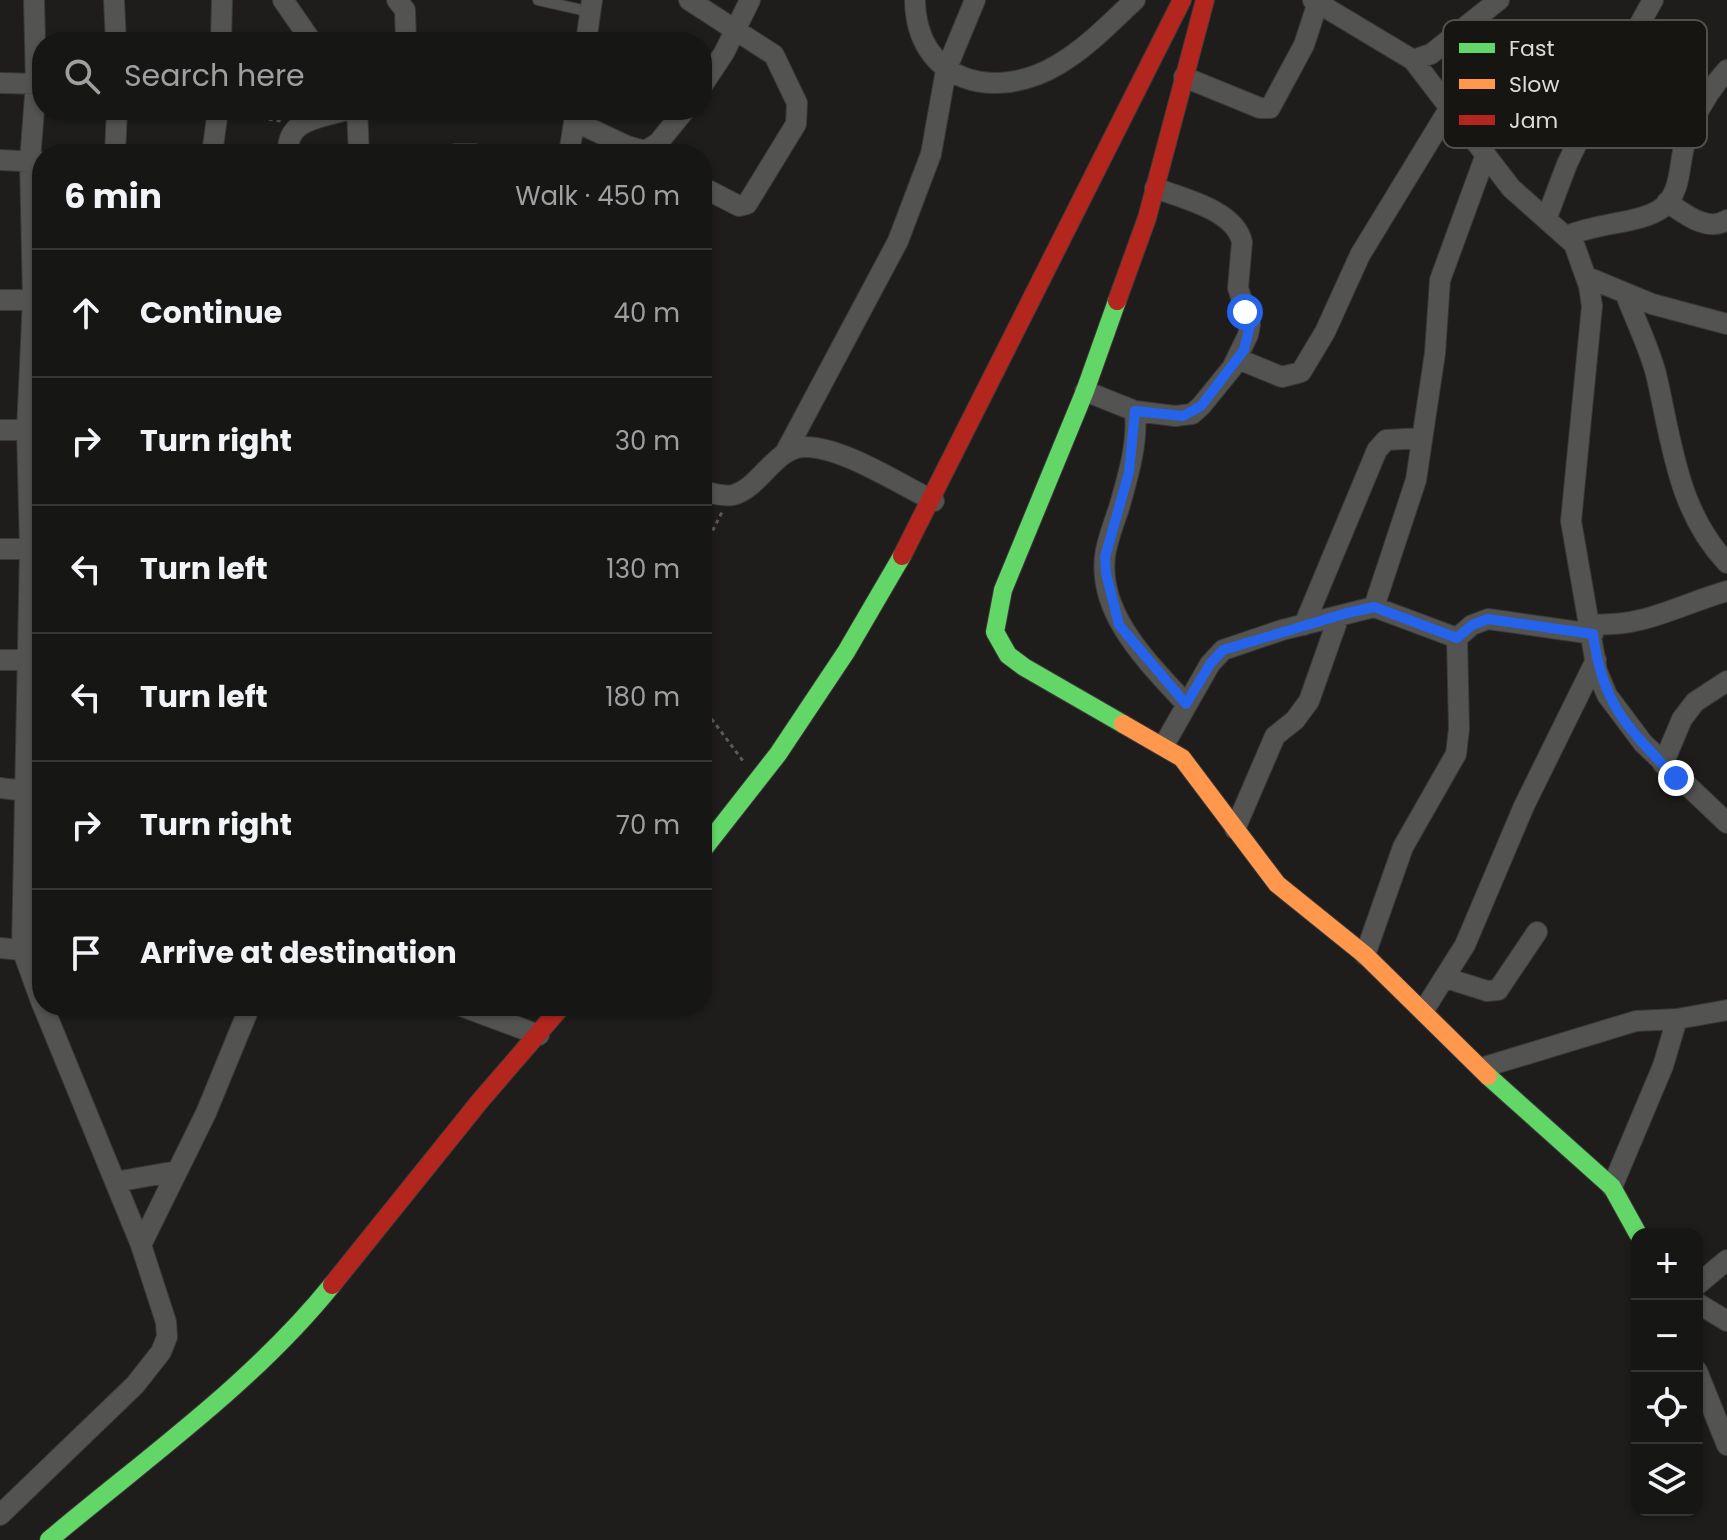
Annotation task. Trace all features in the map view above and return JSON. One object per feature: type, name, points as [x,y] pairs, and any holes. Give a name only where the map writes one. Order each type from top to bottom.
[{"type":"street","points":[[34,0],[36,32]]},
{"type":"street","points":[[114,0],[116,32]]},
{"type":"street","points":[[221,32],[222,0]]},
{"type":"street","points":[[283,0],[305,32]]},
{"type":"street","points":[[397,0],[405,10],[406,32]]},
{"type":"street","points":[[689,0],[774,55],[794,94],[797,118],[747,204],[739,206],[712,192]]},
{"type":"street","points":[[712,70],[736,31],[750,0]]},
{"type":"street","points":[[785,453],[903,230],[931,154],[946,70],[975,0]]},
{"type":"street","points":[[911,1],[919,35],[930,55],[956,76],[991,82],[1036,74],[1076,52],[1135,0]]},
{"type":"street","points":[[712,839],[760,783],[849,648],[934,501],[1131,92],[1182,0]]},
{"type":"street","points":[[1205,0],[1155,188],[1085,391],[1003,590],[995,632],[1008,655],[1024,667],[1182,758],[1277,884],[1365,955],[1511,1099],[1612,1187],[1635,1228]]},
{"type":"street","points":[[1474,20],[1499,0]]},
{"type":"street","points":[[1642,20],[1653,0]]},
{"type":"street","points":[[1184,77],[1260,108],[1270,108],[1304,45],[1316,1],[1413,60],[1443,101]]},
{"type":"street","points":[[588,32],[592,6]]},
{"type":"street","points":[[1413,60],[1431,54],[1443,44]]},
{"type":"street","points":[[1707,95],[1727,70]]},
{"type":"street","points":[[0,83],[32,84]]},
{"type":"street","points":[[1238,359],[1282,377],[1301,372],[1325,332],[1360,255],[1443,119]]},
{"type":"street","points":[[37,144],[38,120]]},
{"type":"street","points":[[115,144],[117,120]]},
{"type":"street","points":[[213,144],[217,120]]},
{"type":"street","points":[[289,144],[290,131],[317,120]]},
{"type":"street","points":[[357,120],[359,144]]},
{"type":"street","points":[[571,144],[574,120]]},
{"type":"street","points":[[582,120],[624,144]]},
{"type":"street","points":[[657,144],[677,120]]},
{"type":"street","points":[[1478,148],[1511,188],[1567,236],[1587,277],[1592,306],[1571,521],[1596,660],[1607,695],[1663,764],[1727,823]]},
{"type":"street","points":[[1547,217],[1575,148]]},
{"type":"street","points":[[1567,236],[1586,227],[1647,216],[1667,202],[1674,194],[1684,148]]},
{"type":"street","points":[[1374,607],[1416,480],[1435,353],[1440,280],[1485,157]]},
{"type":"street","points":[[0,160],[32,162]]},
{"type":"street","points":[[1085,391],[1135,411],[1175,416],[1192,414],[1215,392],[1238,359],[1250,325],[1238,299],[1240,233],[1205,207],[1155,188]]},
{"type":"street","points":[[1667,202],[1701,222],[1710,224],[1727,220]]},
{"type":"street","points":[[1587,277],[1707,321],[1727,324]]},
{"type":"street","points":[[1625,293],[1655,371],[1672,455],[1689,508],[1708,543],[1727,563]]},
{"type":"street","points":[[0,300],[32,300]]},
{"type":"street","points":[[1135,411],[1129,472],[1105,557],[1106,573],[1119,625],[1186,704]]},
{"type":"street","points":[[0,430],[32,430]]},
{"type":"street","points":[[1304,625],[1377,450],[1386,440],[1422,438]]},
{"type":"street","points":[[712,492],[731,495],[741,491],[785,453],[800,447],[827,451],[934,501]]},
{"type":"street","points":[[0,549],[32,549]]},
{"type":"street","points":[[1457,638],[1472,625],[1488,619],[1592,629],[1634,624],[1696,599],[1727,591]]},
{"type":"street","points":[[1164,745],[1210,664],[1223,650],[1374,607],[1457,638]]},
{"type":"street","points":[[1235,829],[1275,736],[1295,720],[1309,701],[1339,616]]},
{"type":"street","points":[[1365,955],[1403,847],[1456,754],[1459,729],[1457,638]]},
{"type":"street","points":[[0,660],[32,659]]},
{"type":"street","points":[[1424,1010],[1446,978],[1482,911],[1524,806],[1596,660]]},
{"type":"street","points":[[1663,764],[1682,719],[1695,702],[1727,681]]},
{"type":"street","points":[[0,788],[32,792]]},
{"type":"street","points":[[1446,978],[1487,991],[1498,990],[1537,932]]},
{"type":"street","points":[[0,948],[32,950]]},
{"type":"street","points":[[1481,1068],[1636,1021],[1677,1019],[1727,1010]]},
{"type":"street","points":[[0,1515],[135,1385],[161,1352],[167,1337],[166,1322],[141,1245],[47,1016]]},
{"type":"street","points":[[141,1245],[206,1113],[246,1016]]},
{"type":"street","points":[[488,1016],[539,1035]]},
{"type":"street","points":[[49,1540],[239,1380],[307,1316],[480,1101],[554,1016]]},
{"type":"street","points":[[1612,1187],[1663,1066],[1677,1019]]},
{"type":"street","points":[[115,1182],[177,1171]]},
{"type":"street","points":[[1703,1280],[1727,1260]]},
{"type":"street","points":[[1703,1307],[1727,1321]]},
{"type":"street","points":[[1697,1372],[1727,1445]]},
{"type":"lane","points":[[538,0],[592,6]]},
{"type":"path","points":[[278,120],[305,124]]},
{"type":"path","points":[[712,532],[731,495]]},
{"type":"path","points":[[712,719],[760,783]]},
{"type":"traffic: fast","points":[[1117,301],[1085,391],[1003,590],[995,632],[1008,655],[1024,667],[1123,724]]},
{"type":"traffic: fast","points":[[712,838],[778,754],[846,652],[902,556]]},
{"type":"traffic: fast","points":[[1488,1076],[1612,1187],[1635,1228]]},
{"type":"traffic: fast","points":[[49,1540],[233,1387],[268,1355],[332,1285]]},
{"type":"traffic: slow","points":[[1123,724],[1182,758],[1277,884],[1365,955],[1488,1076]]},
{"type":"traffic: jam","points":[[902,556],[1182,0]]},
{"type":"traffic: jam","points":[[1117,301],[1147,218],[1205,0]]},
{"type":"traffic: jam","points":[[332,1285],[480,1101],[553,1016]]},
{"type":"route","points":[[1245,312],[1250,325],[1244,350],[1215,392],[1201,406],[1192,414],[1183,416],[1135,411],[1136,427],[1129,472],[1105,557],[1119,625],[1186,704],[1210,664],[1223,650],[1282,630],[1374,607],[1457,638],[1472,625],[1488,619],[1593,634],[1597,671],[1607,695],[1643,743],[1676,778]]}]
